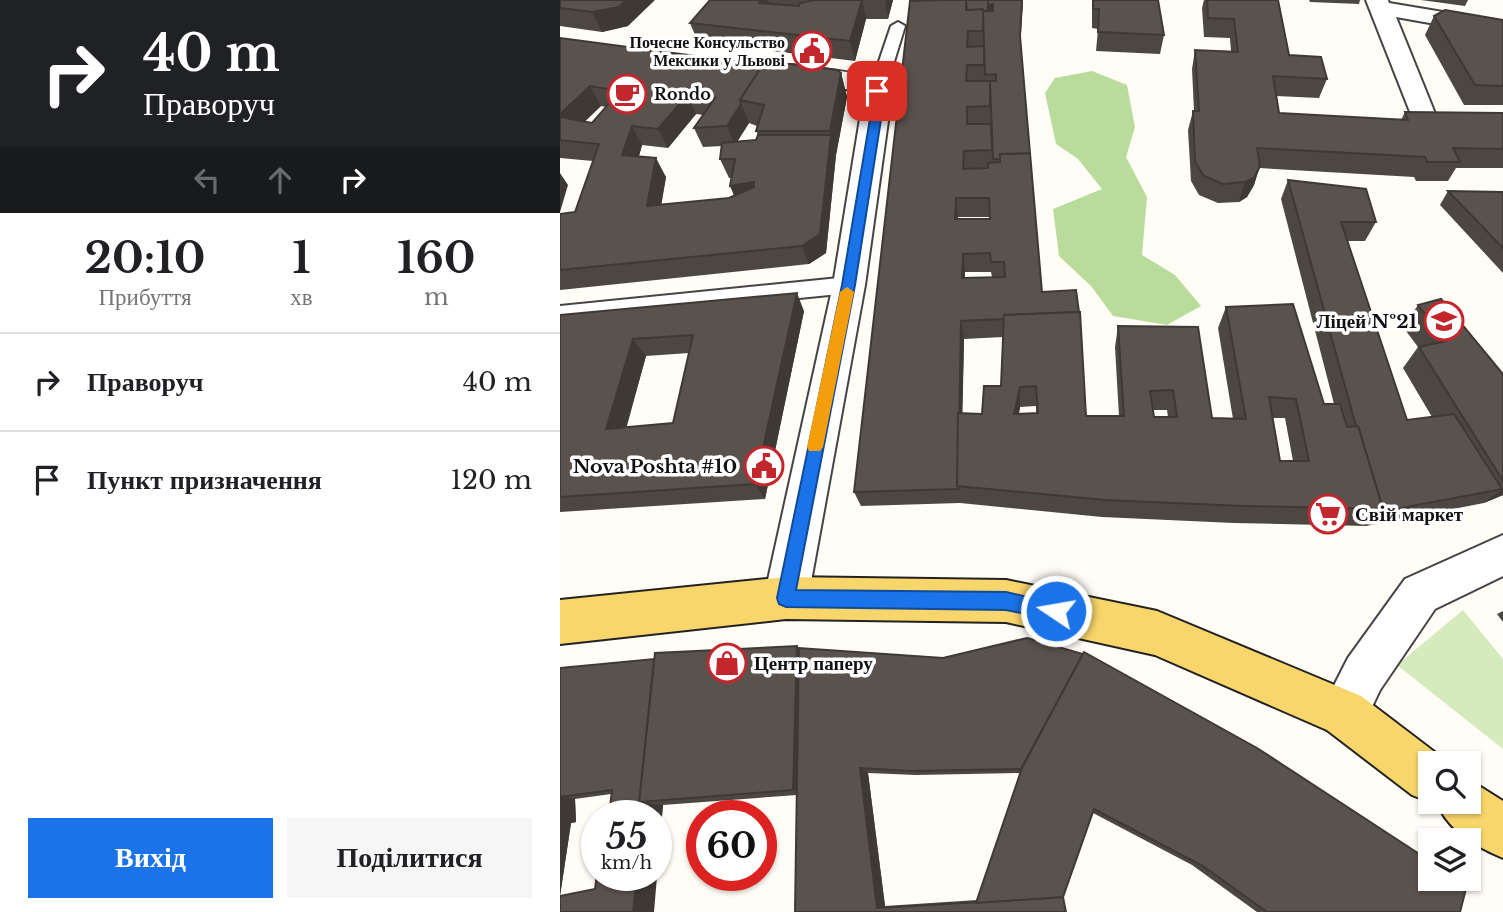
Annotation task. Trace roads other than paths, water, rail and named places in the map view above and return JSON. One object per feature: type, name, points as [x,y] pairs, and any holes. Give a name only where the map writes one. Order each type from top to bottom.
[{"type":"main road","points":[[560,622],[786,598],[1006,601],[1157,633],[1344,713],[1418,768]]},
{"type":"main road","points":[[1478,814],[1503,832]]},
{"type":"street","points":[[1379,4],[1503,29]]},
{"type":"street","points":[[1379,4],[1431,117]]},
{"type":"street","points":[[763,70],[840,79],[864,84],[877,91],[877,107],[849,285],[786,598]]},
{"type":"street","points":[[1344,713],[1364,674],[1420,594],[1503,555]]},
{"type":"lane","points":[[877,91],[898,26]]},
{"type":"lane","points":[[560,314],[849,285]]},
{"type":"place","name":"Почесне Консульство Мексики у Львові","points":[[812,51]]},
{"type":"place","name":"Rondo","points":[[627,94]]},
{"type":"place","name":"Ліцей №21","points":[[1444,321]]},
{"type":"place","name":"Nova Poshta #10","points":[[764,466]]},
{"type":"place","name":"Свiй маркет","points":[[1328,514]]},
{"type":"place","name":"Центр паперу","points":[[727,663]]}]
